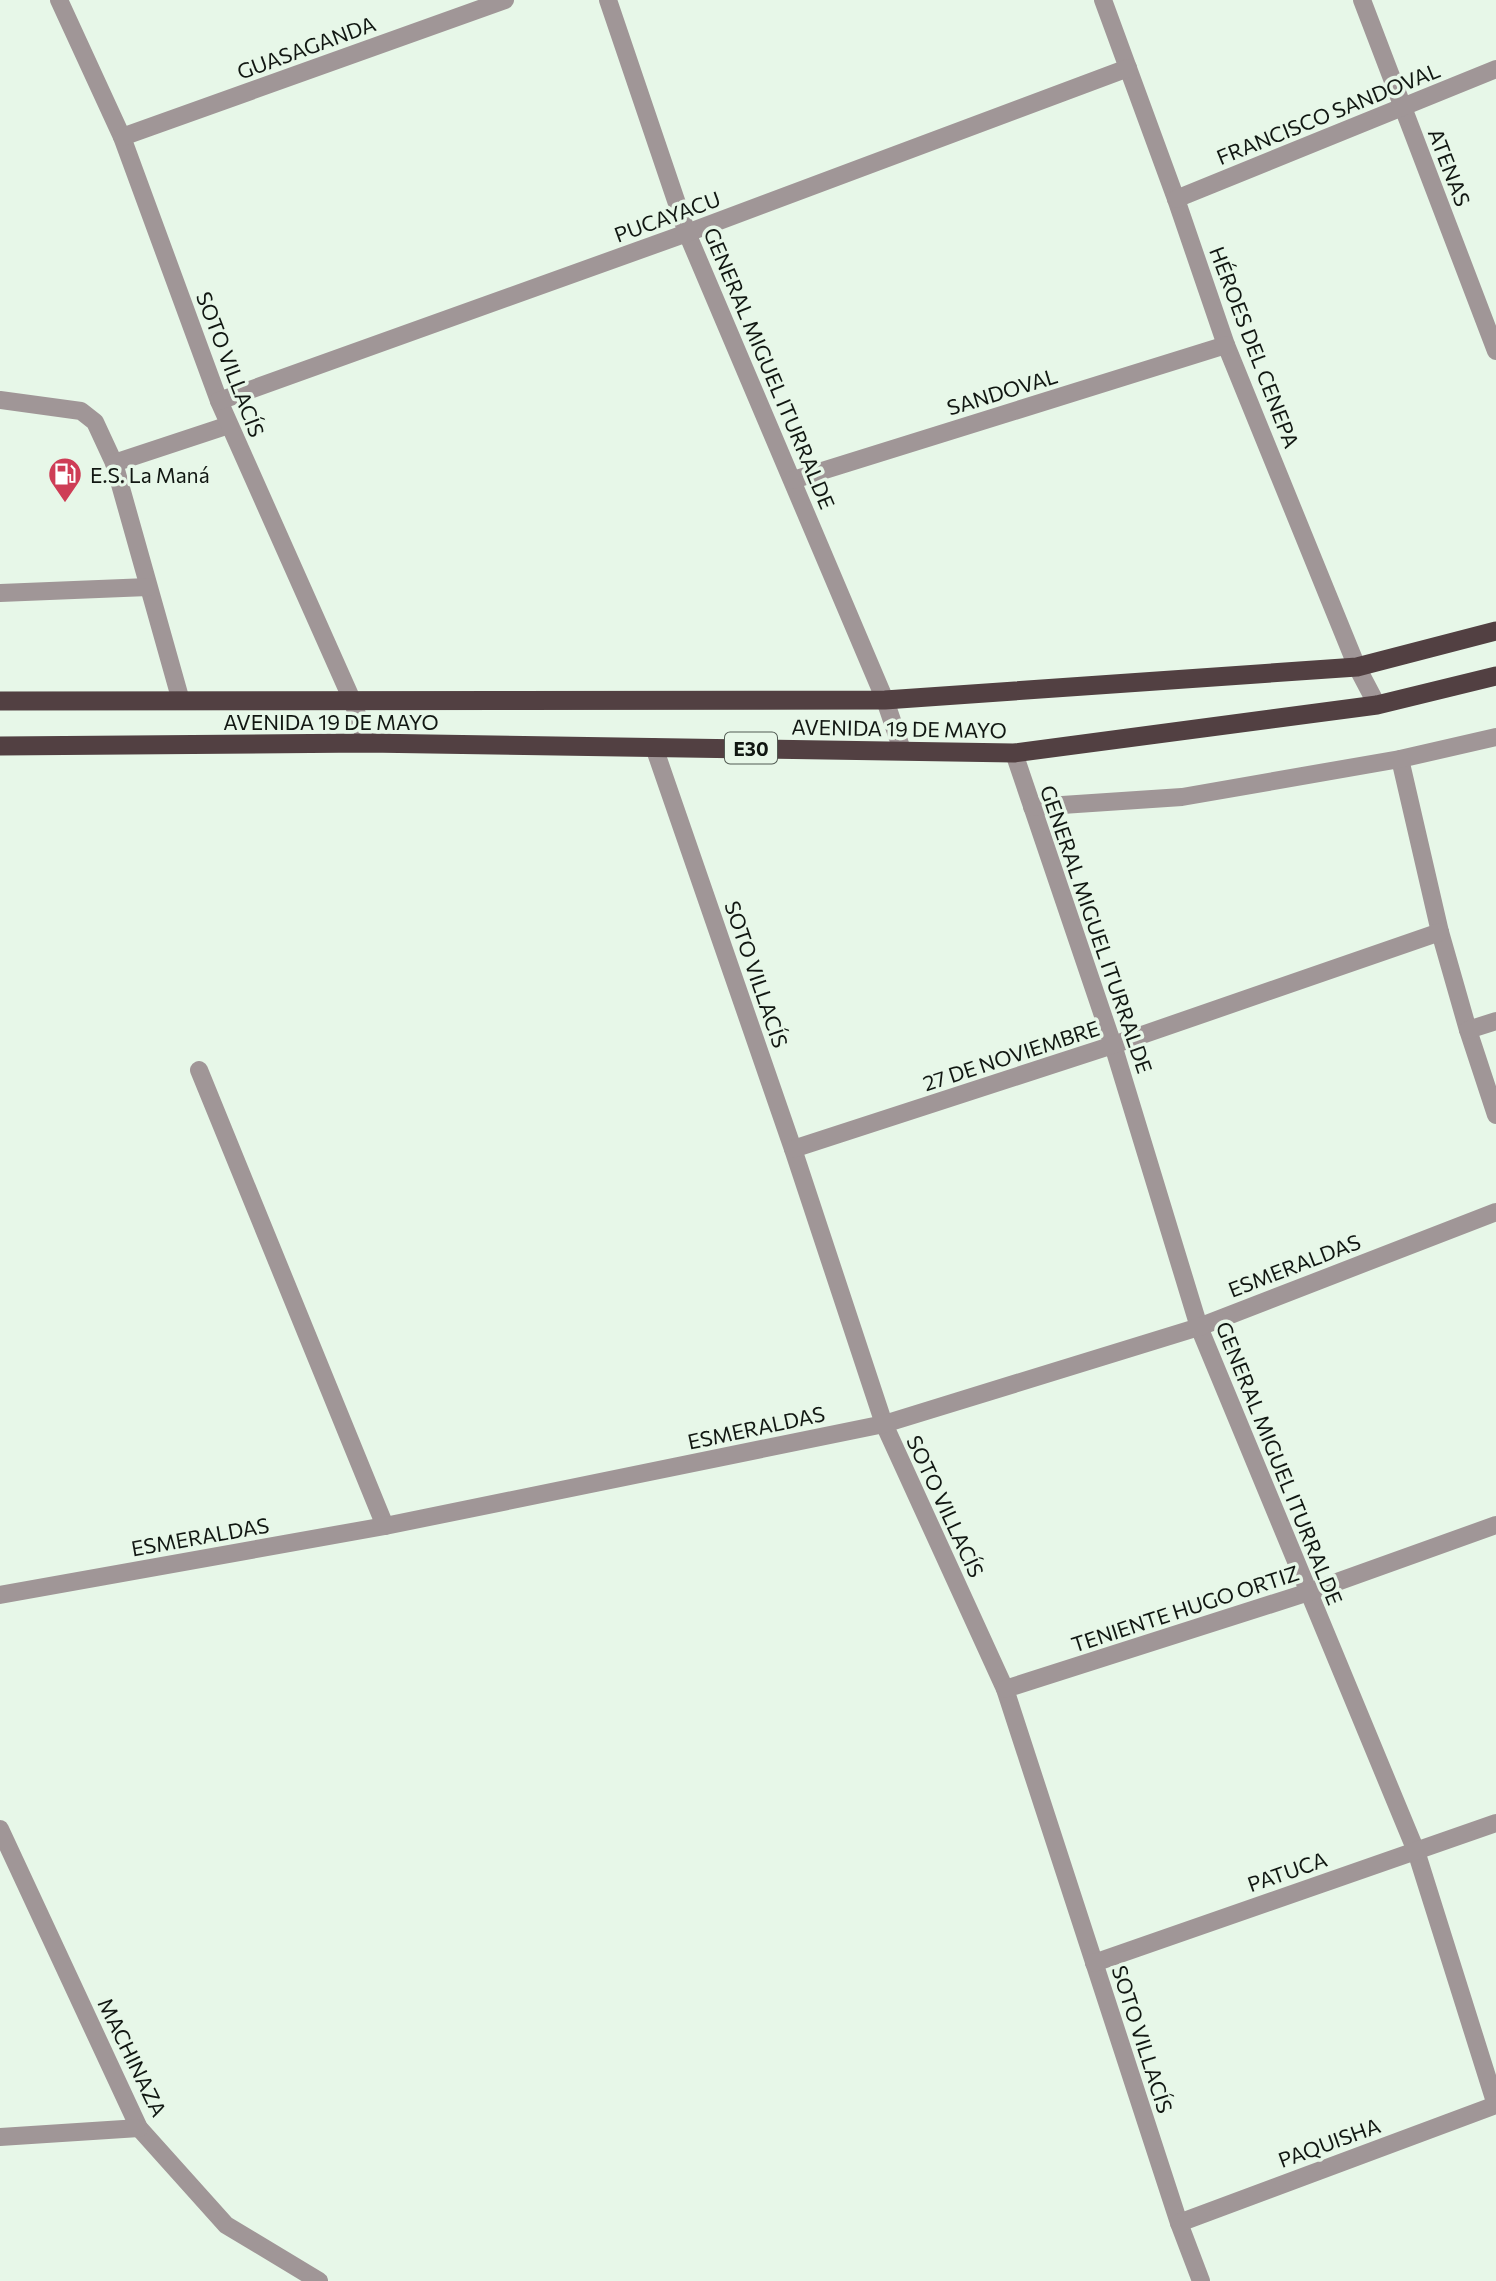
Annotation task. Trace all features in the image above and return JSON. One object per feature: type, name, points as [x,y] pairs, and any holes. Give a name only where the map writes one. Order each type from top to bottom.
[{"type":"highway","name":"AVENIDA 19 DE MAYO","points":[[0,701],[885,700],[1357,667],[1496,631]]},
{"type":"highway","name":"AVENIDA 19 DE MAYO","points":[[0,746],[368,743],[1014,753],[1377,705],[1496,676]]},
{"type":"street","name":"SOTO VILLACÍS","points":[[59,0],[122,137],[219,401],[352,700],[368,743]]},
{"type":"street","name":"GUASAGANDA","points":[[122,137],[505,0]]},
{"type":"street","name":"GENERAL MIGUEL ITURRALDE","points":[[608,0],[687,233],[885,700],[902,750]]},
{"type":"street","name":"HÉROES DEL CENEPA","points":[[1103,0],[1226,345],[1357,667],[1377,705]]},
{"type":"street","name":"ATENAS","points":[[1362,0],[1496,351]]},
{"type":"street","name":"PUCAYACU","points":[[219,401],[687,233],[1128,68]]},
{"type":"street","name":"FRANCISCO SANDOVAL","points":[[1176,199],[1496,69]]},
{"type":"street","name":"SANDOVAL","points":[[793,480],[1226,345]]},
{"type":"street","points":[[0,400],[81,411],[95,422],[114,463],[181,701]]},
{"type":"street","points":[[114,463],[229,425]]},
{"type":"street","points":[[0,593],[148,587]]},
{"type":"street","points":[[1032,807],[1182,797],[1401,759],[1496,737]]},
{"type":"street","name":"SOTO VILLACÍS","points":[[654,747],[793,1149],[884,1424],[1005,1689],[1179,2223],[1201,2281]]},
{"type":"street","name":"GENERAL MIGUEL ITURRALDE","points":[[1014,753],[1113,1045],[1199,1327],[1416,1851],[1496,2105]]},
{"type":"street","points":[[1401,759],[1440,932],[1496,1115]]},
{"type":"street","name":"27 DE NOVIEMBRE","points":[[793,1149],[1113,1045],[1440,932]]},
{"type":"street","points":[[1468,1030],[1496,1021]]},
{"type":"street","points":[[199,1070],[385,1526]]},
{"type":"street","name":"ESMERALDAS","points":[[0,1595],[385,1526],[884,1424],[1199,1327],[1496,1212]]},
{"type":"street","name":"TENIENTE HUGO ORTIZ","points":[[1005,1689],[1309,1592],[1496,1525]]},
{"type":"street","name":"PATUCA","points":[[1094,1962],[1496,1823]]},
{"type":"street","name":"MACHINAZA","points":[[0,1829],[139,2128],[226,2225],[318,2281]]},
{"type":"street","name":"PAQUISHA","points":[[1179,2223],[1496,2105]]},
{"type":"street","points":[[0,2137],[139,2128]]},
{"type":"place","name":"E.S. La Maná","points":[[65,504]]}]
